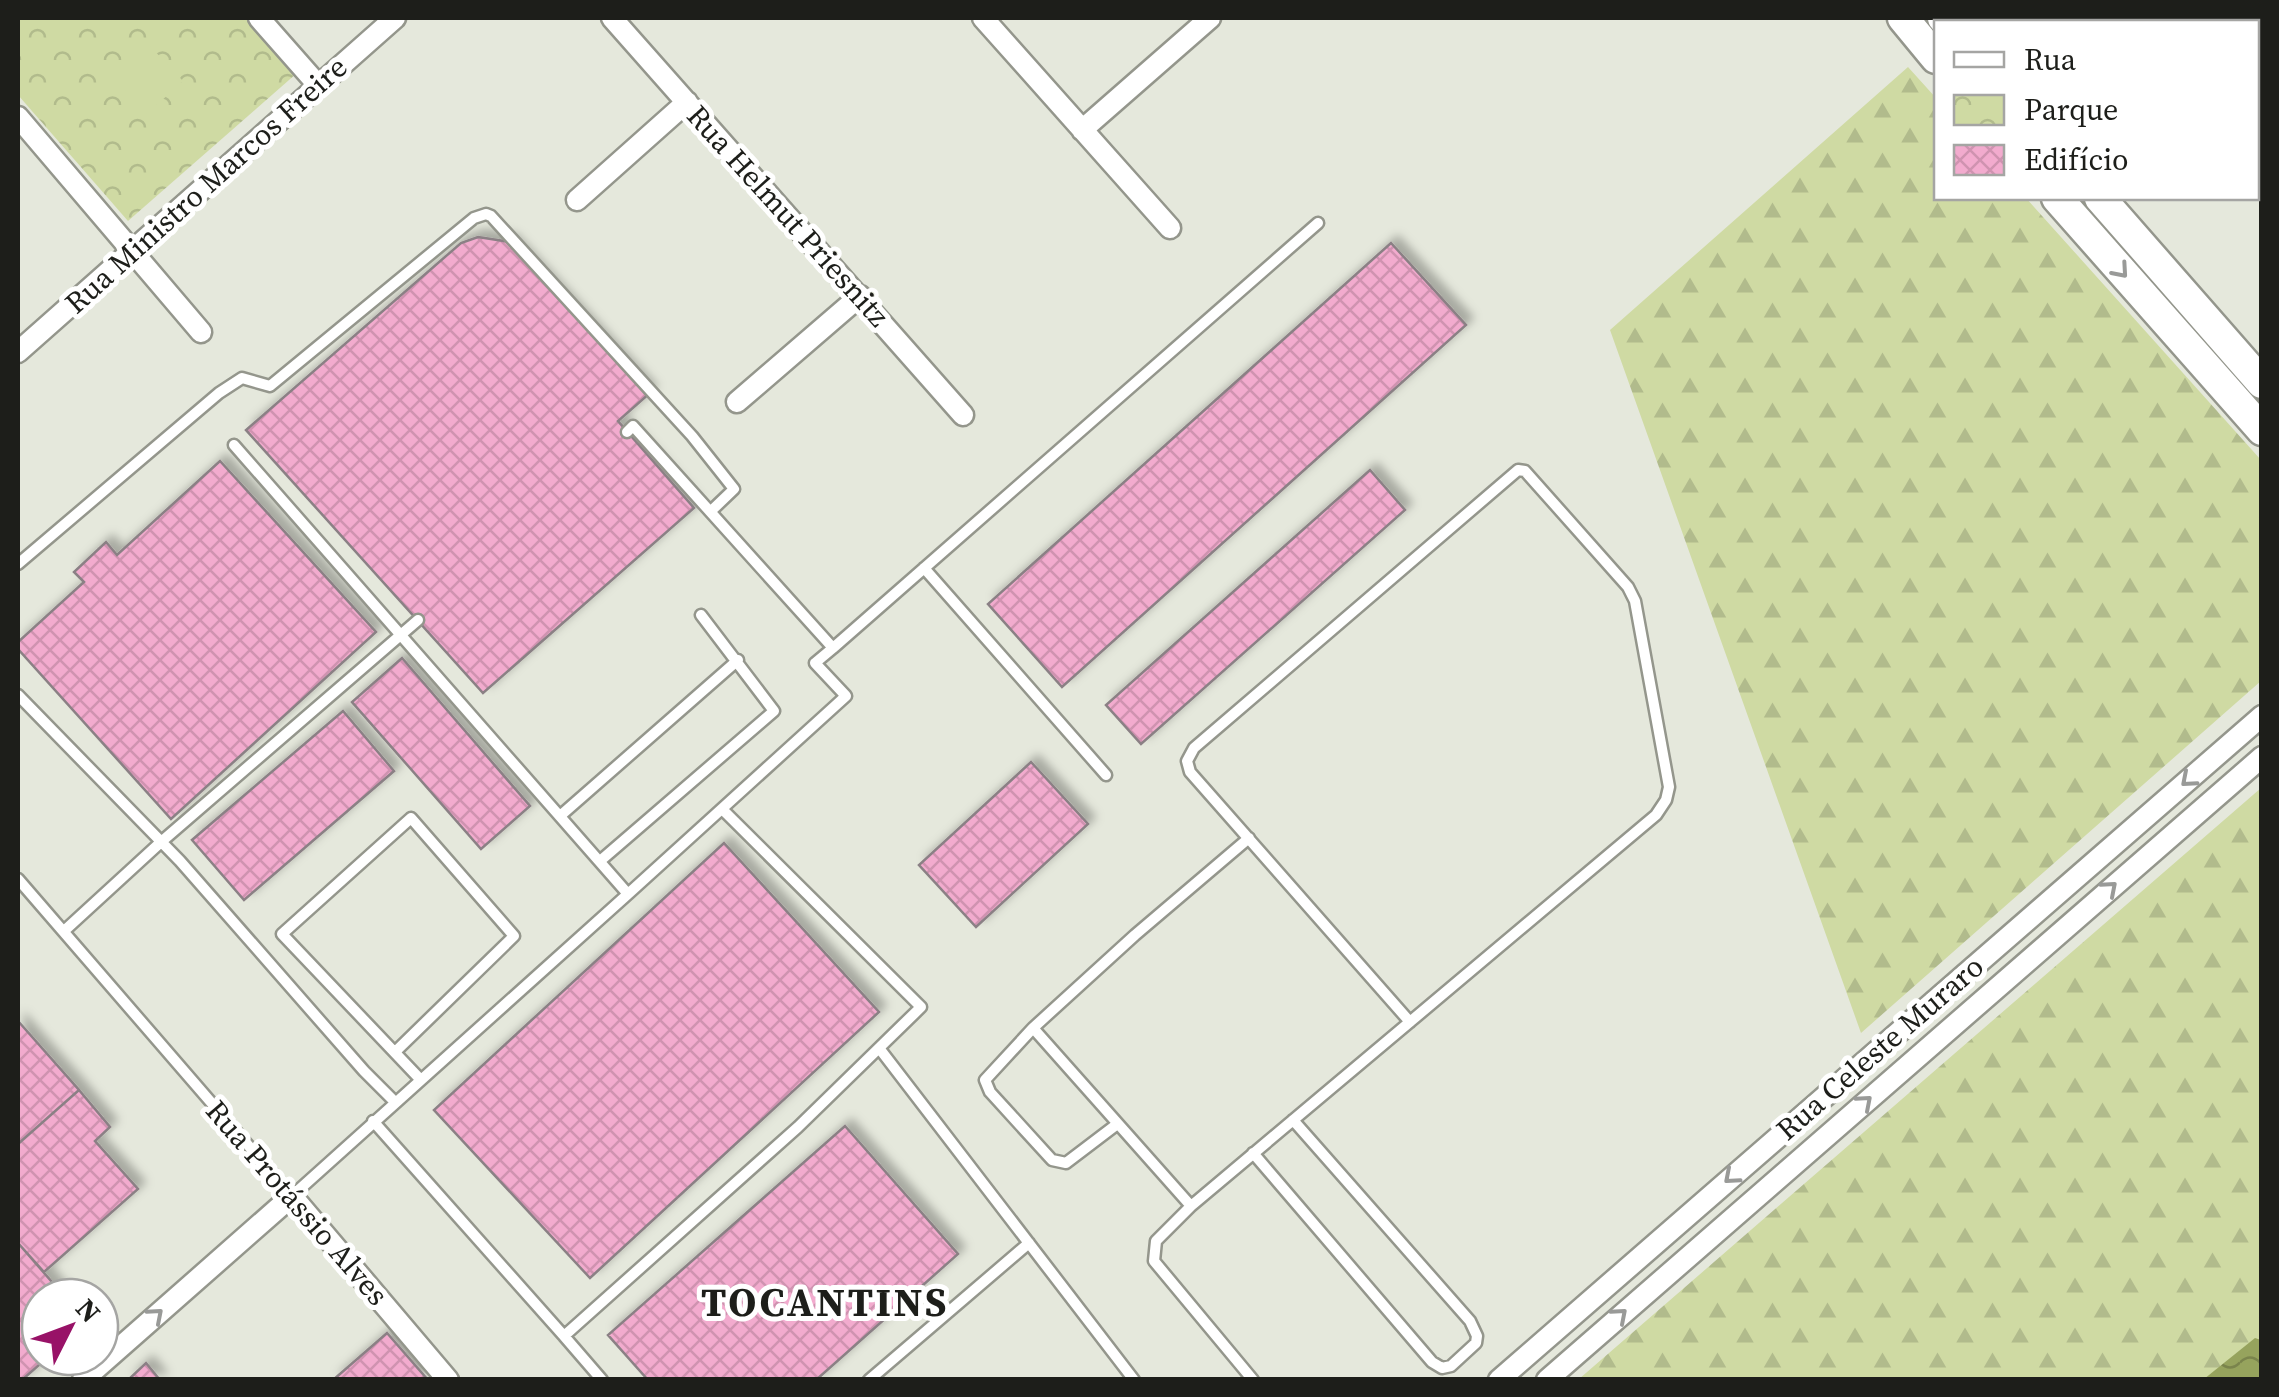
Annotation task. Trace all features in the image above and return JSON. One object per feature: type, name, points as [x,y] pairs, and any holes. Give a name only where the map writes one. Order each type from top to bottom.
[{"type":"street","points":[[258,18],[318,85]]},
{"type":"street","name":"Rua Ministro Marcos Freire","points":[[18,352],[395,18]]},
{"type":"street","name":"Rua Helmut Priesnitz","points":[[612,18],[962,415]]},
{"type":"street","points":[[983,18],[1170,228]]},
{"type":"street","points":[[1082,130],[1210,18]]},
{"type":"street","points":[[1903,18],[1934,56]]},
{"type":"street","points":[[577,200],[687,102]]},
{"type":"street","points":[[18,117],[201,332]]},
{"type":"street","points":[[2060,200],[2262,430]]},
{"type":"street","points":[[2102,200],[2262,383]]},
{"type":"street","points":[[737,402],[860,296]]},
{"type":"street","name":"Rua Celeste Muraro","points":[[1499,1380],[2262,716]]},
{"type":"street","name":"Rua Celeste Muraro","points":[[1546,1380],[2262,757]]},
{"type":"street","points":[[83,1380],[292,1196]]},
{"type":"street","name":"Rua Protássio Alves","points":[[292,1196],[448,1380]]},
{"type":"lane","points":[[18,564],[219,393],[242,378],[270,386],[474,218],[486,214],[505,230],[692,436],[734,489],[711,511]]},
{"type":"lane","points":[[292,1196],[846,696],[815,663],[1318,224]]},
{"type":"lane","points":[[628,432],[633,426],[833,648]]},
{"type":"lane","points":[[234,445],[628,894]]},
{"type":"lane","points":[[1254,1380],[1154,1262],[1156,1241],[1191,1206],[1254,1154],[1656,815],[1666,800],[1669,787],[1635,601],[1628,587],[1525,471],[1513,473],[1194,748],[1186,761],[1190,772],[1410,1022]]},
{"type":"lane","points":[[924,568],[1106,775]]},
{"type":"lane","points":[[600,861],[774,712],[701,616]]},
{"type":"lane","points":[[64,931],[418,620]]},
{"type":"lane","points":[[560,816],[738,660]]},
{"type":"lane","points":[[18,694],[161,842],[394,1101]]},
{"type":"lane","points":[[564,1336],[798,1126],[920,1007],[722,809]]},
{"type":"lane","points":[[394,1052],[514,936],[411,818],[282,934],[394,1052],[420,1078]]},
{"type":"lane","points":[[1116,1125],[1066,1163],[1052,1160],[990,1092],[985,1080],[990,1070],[1033,1028],[1249,838]]},
{"type":"lane","name":"Rua Protássio Alves","points":[[18,879],[292,1196]]},
{"type":"lane","points":[[1033,1028],[1191,1206]]},
{"type":"lane","points":[[880,1048],[1134,1380]]},
{"type":"lane","points":[[1254,1154],[1432,1362],[1442,1368],[1450,1366],[1476,1344],[1470,1321],[1294,1120]]},
{"type":"lane","points":[[372,1121],[602,1380]]},
{"type":"lane","points":[[868,1380],[1029,1242]]},
{"type":"green space","points":[[18,18],[247,18],[297,73],[128,221],[18,95]]},
{"type":"green space","points":[[150,46],[183,81],[147,114],[115,79]]},
{"type":"green space","points":[[1908,67],[1934,96],[1934,200],[2028,200],[2261,460],[2261,681],[1861,1033],[1610,330]]},
{"type":"green space","points":[[2261,788],[2261,1379],[1579,1379]]},
{"type":"water","points":[[2255,1338],[2261,1340],[2261,1379],[2204,1379]]},
{"type":"building","points":[[478,237],[510,242],[650,393],[618,421],[694,508],[483,693],[246,430],[461,243]]},
{"type":"building","points":[[1391,243],[1466,325],[1062,687],[988,604]]},
{"type":"building","points":[[220,461],[376,632],[171,819],[18,649],[18,642],[84,582],[74,572],[106,542],[117,555]]},
{"type":"building","points":[[1370,470],[1405,510],[1141,744],[1106,705]]},
{"type":"building","points":[[402,658],[530,806],[481,849],[352,702]]},
{"type":"building","points":[[343,711],[394,771],[244,900],[192,840]]},
{"type":"building","points":[[1031,762],[1088,824],[976,927],[919,865]]},
{"type":"building","points":[[724,843],[879,1012],[590,1278],[434,1110]]},
{"type":"building","points":[[18,1021],[79,1090],[18,1144]]},
{"type":"building","points":[[79,1090],[110,1127],[95,1141],[138,1189],[44,1272],[18,1243],[18,1144]]},
{"type":"building","points":[[845,1126],[958,1254],[816,1380],[648,1380],[608,1335]]},
{"type":"building","points":[[18,1243],[48,1277],[20,1277],[20,1377],[25,1377],[18,1380]]},
{"type":"building","points":[[387,1333],[428,1380],[333,1380]]},
{"type":"building","points":[[146,1363],[160,1380],[128,1380]]},
{"type":"district","name":"TOCANTINS","points":[[825,1302]]}]
